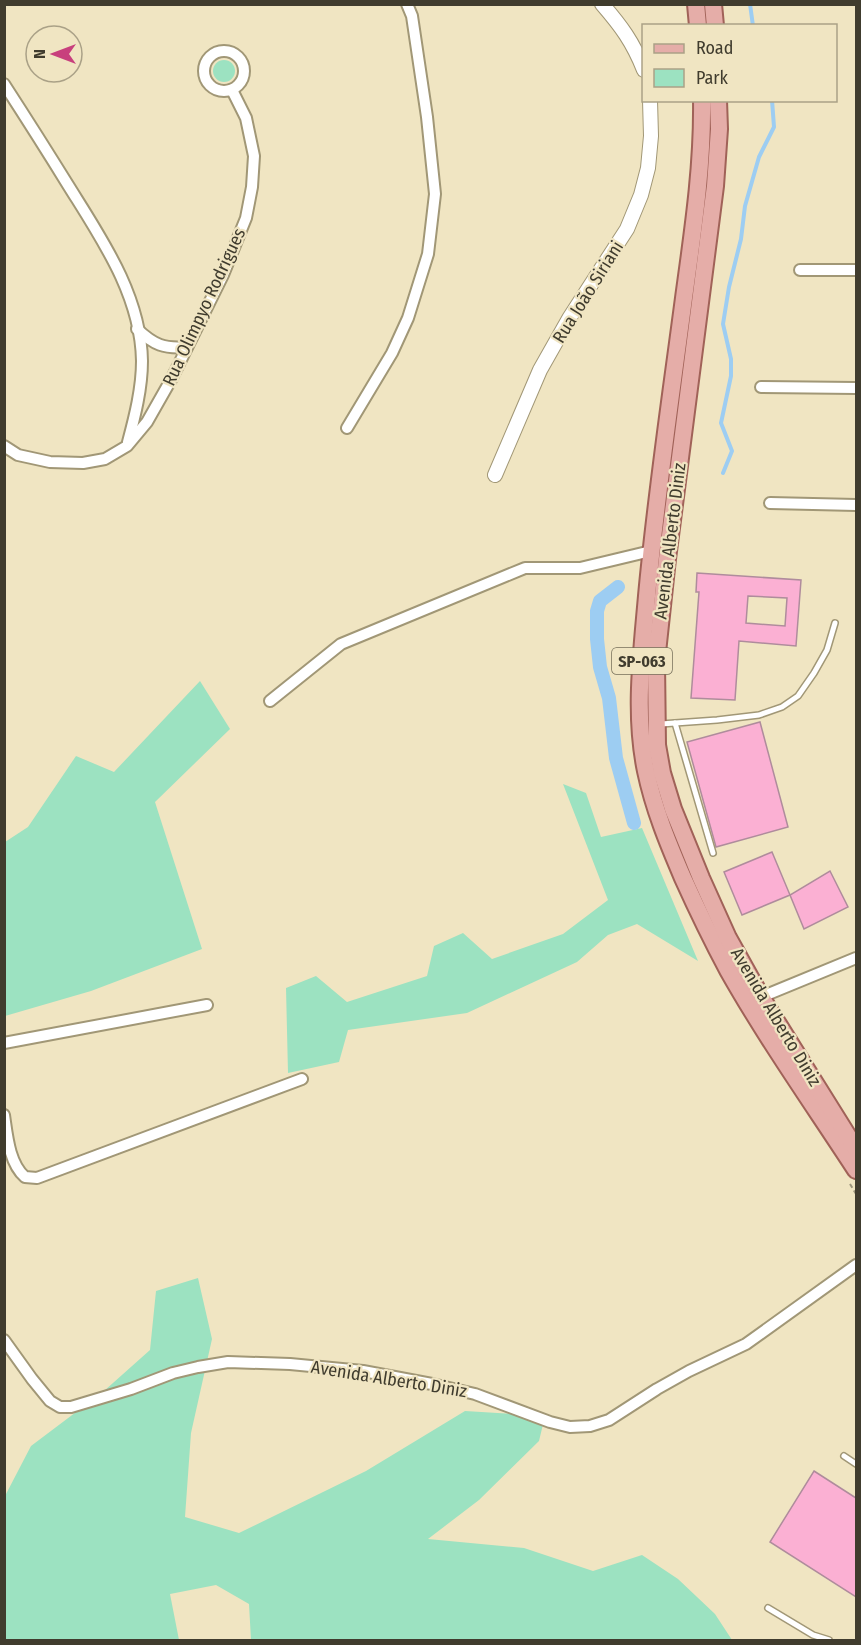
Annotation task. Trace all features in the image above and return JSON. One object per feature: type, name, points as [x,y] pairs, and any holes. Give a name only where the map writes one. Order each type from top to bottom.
[{"type":"main road","points":[[696,4],[698,24]]},
{"type":"main road","points":[[713,4],[715,24]]},
{"type":"main road","name":"Avenida Alberto Diniz","points":[[702,102],[702,137],[697,199],[651,550],[640,706],[641,743],[655,806],[670,849],[697,909],[728,970],[853,1178]]},
{"type":"main road","name":"Avenida Alberto Diniz","points":[[718,102],[719,129],[715,186],[666,559],[656,662],[657,745],[662,773],[673,809],[728,938],[761,997],[856,1149]]},
{"type":"street","points":[[347,428],[393,353],[408,318],[428,254],[435,194],[427,117],[412,16],[407,4]]},
{"type":"street","points":[[602,4],[636,49],[642,65]]},
{"type":"street","points":[[4,84],[105,245],[128,290],[142,360],[135,419],[127,446],[105,459],[83,463],[50,462],[18,455],[4,447]]},
{"type":"street","name":"Rua Olimpyo Rodrigues","points":[[127,446],[147,422],[188,347],[223,275],[246,218],[252,187],[254,156],[246,118],[232,90]]},
{"type":"street","name":"Rua João Siriani","points":[[495,475],[540,370],[570,317],[627,229],[641,195],[648,168],[651,136],[650,102]]},
{"type":"street","points":[[800,270],[856,270]]},
{"type":"street","points":[[137,329],[160,346],[188,347]]},
{"type":"street","points":[[761,387],[856,388]]},
{"type":"street","points":[[770,504],[856,505]]},
{"type":"street","name":"Avenida Alberto Diniz","points":[[270,701],[341,644],[525,568],[580,568],[651,550]]},
{"type":"street","points":[[761,997],[856,958]]},
{"type":"street","points":[[4,1043],[207,1005]]},
{"type":"street","points":[[4,1115],[6,1136],[16,1166],[25,1178],[37,1178],[302,1079]]},
{"type":"street","name":"Avenida Alberto Diniz","points":[[4,1340],[32,1379],[56,1406],[71,1407],[131,1389],[173,1373],[228,1362],[290,1364],[363,1371],[432,1384],[475,1394],[550,1422],[570,1427],[590,1426],[609,1420],[689,1371],[746,1344],[856,1265]]},
{"type":"lane","points":[[656,724],[759,715],[782,707],[798,696],[814,672],[827,650],[835,623]]},
{"type":"lane","points":[[675,723],[713,853]]},
{"type":"lane","points":[[844,1455],[856,1464]]},
{"type":"lane","points":[[768,1608],[813,1635],[829,1641]]},
{"type":"path","points":[[853,1178],[856,1194]]},
{"type":"green space","points":[[220,60],[228,60],[235,67],[235,75],[228,82],[220,82],[213,75],[213,67]]},
{"type":"green space","points":[[200,681],[230,729],[155,802],[202,949],[91,991],[5,1016],[5,842],[28,827],[76,756],[114,772]]},
{"type":"green space","points":[[563,784],[586,793],[601,837],[642,828],[698,961],[637,924],[608,935],[577,962],[467,1013],[348,1030],[339,1062],[288,1073],[286,988],[316,976],[347,1002],[427,976],[434,946],[463,933],[492,959],[563,934],[608,900]]},
{"type":"green space","points":[[198,1278],[212,1339],[191,1433],[185,1517],[239,1533],[366,1471],[465,1411],[545,1416],[539,1441],[479,1500],[428,1539],[524,1548],[593,1571],[642,1555],[678,1579],[715,1614],[732,1640],[251,1640],[249,1604],[216,1585],[170,1594],[179,1640],[5,1640],[5,1496],[31,1446],[104,1391],[150,1350],[156,1291]]},
{"type":"building","points":[[697,573],[801,580],[796,646],[739,641],[735,700],[691,698],[699,592],[696,592]],"holes":[[[748,596],[787,598],[785,626],[746,623]]]},
{"type":"building","points":[[760,722],[788,827],[716,847],[687,742]]},
{"type":"building","points":[[772,852],[790,895],[742,915],[724,872]]},
{"type":"building","points":[[830,871],[848,907],[804,929],[790,895]]},
{"type":"building","points":[[814,1471],[856,1498],[856,1597],[770,1542]]},
{"type":"waterway","points":[[750,4],[753,24]]},
{"type":"waterway","points":[[723,473],[732,451],[721,423],[731,376],[731,359],[723,324],[741,239],[745,206],[759,157],[774,127],[772,102]]},
{"type":"waterway","points":[[618,587],[600,601],[597,611],[597,639],[600,667],[609,698],[616,758],[634,823]]}]
